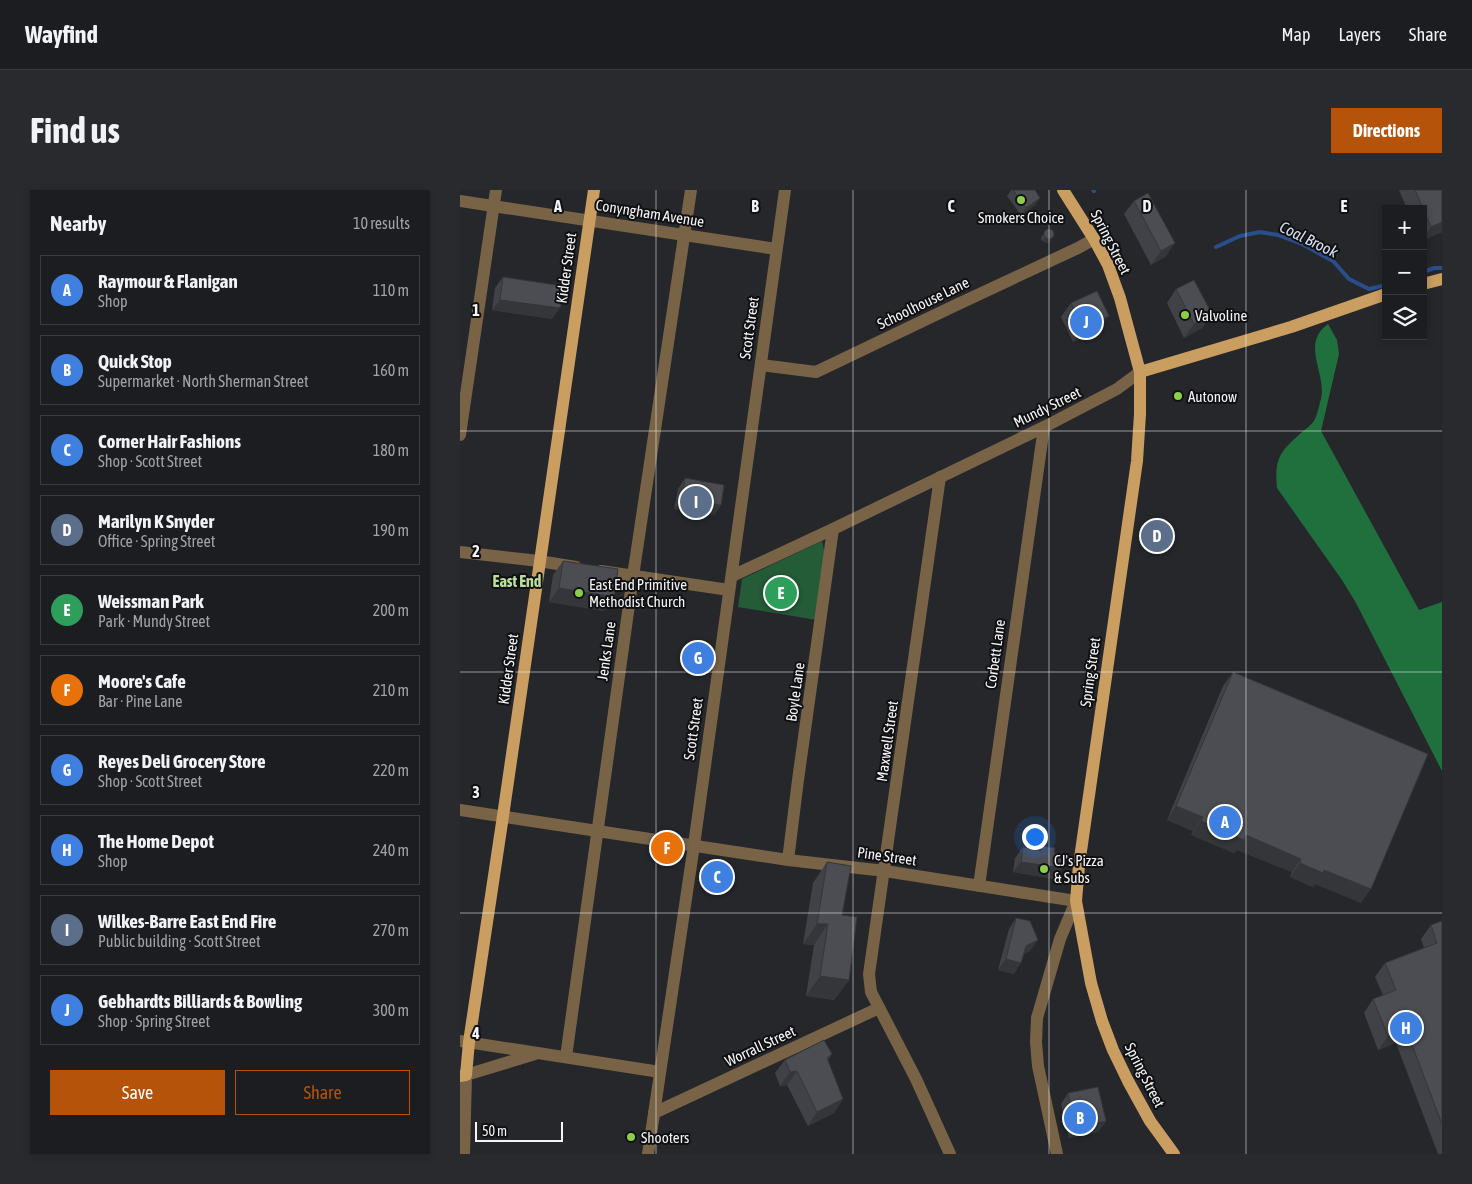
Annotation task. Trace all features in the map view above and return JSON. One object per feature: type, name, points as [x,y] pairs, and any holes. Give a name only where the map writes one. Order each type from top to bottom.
[{"type":"main road","name":"Kidder Street","points":[[463,1076],[464,1042],[503,816],[594,190]]},
{"type":"main road","name":"Spring Street","points":[[1063,190],[1108,265],[1120,298],[1140,372],[1137,461],[1079,865],[1076,901],[1091,983],[1113,1050],[1150,1121],[1174,1154]]},
{"type":"main road","points":[[1427,283],[1442,279]]},
{"type":"main road","name":"Mundy Street","points":[[1140,372],[1291,327],[1383,295]]},
{"type":"street","points":[[460,435],[496,190]]},
{"type":"street","name":"Jenks Lane","points":[[566,1057],[633,576],[692,190]]},
{"type":"street","name":"Scott Street","points":[[648,1154],[694,845],[785,190]]},
{"type":"street","name":"Conyngham Avenue","points":[[460,201],[776,249]]},
{"type":"street","name":"Schoolhouse Lane","points":[[761,365],[816,372],[1094,239]]},
{"type":"street","name":"Mundy Street","points":[[732,576],[834,529],[1044,426],[1117,389],[1140,372]]},
{"type":"street","name":"Corbett Lane","points":[[979,886],[1044,426]]},
{"type":"street","name":"Maxwell Street","points":[[940,477],[870,974],[870,992],[916,1079],[950,1154]]},
{"type":"street","name":"Boyle Lane","points":[[788,860],[834,529]]},
{"type":"street","points":[[460,552],[539,561],[729,590]]},
{"type":"street","name":"Pine Street","points":[[460,810],[788,860],[885,871],[1076,901]]},
{"type":"street","points":[[1057,1154],[1038,1066],[1037,1018],[1060,939],[1076,901]]},
{"type":"street","name":"Worrall Street","points":[[654,1113],[879,1008]]},
{"type":"street","points":[[464,1042],[660,1072]]},
{"type":"street","points":[[463,1076],[538,1053]]},
{"type":"street","name":"Kidder Street","points":[[463,1076],[464,1154]]},
{"type":"green space","points":[[1328,324],[1337,340],[1339,354],[1321,431],[1419,610],[1442,602],[1442,771],[1356,603],[1277,488],[1278,462],[1284,450],[1313,422],[1317,414],[1322,389],[1316,359],[1316,340],[1320,332]]},
{"type":"green space","points":[[822,541],[826,559],[817,620],[738,607],[742,579]]},
{"type":"building","points":[[1013,190],[1035,190],[1040,198],[1026,208]]},
{"type":"building","points":[[1415,190],[1442,190],[1442,222],[1431,227],[1427,218],[1427,205],[1421,205]]},
{"type":"building","points":[[1148,193],[1175,243],[1161,251],[1134,201]]},
{"type":"building","points":[[1047,229],[1051,229],[1054,234],[1053,238],[1047,239],[1044,236],[1044,232]]},
{"type":"building","points":[[503,277],[563,286],[560,308],[500,300]]},
{"type":"building","points":[[1194,280],[1212,314],[1194,324],[1176,289]]},
{"type":"building","points":[[1097,291],[1109,316],[1082,328],[1071,303]]},
{"type":"building","points":[[685,478],[724,485],[721,505],[682,499]]},
{"type":"building","points":[[563,561],[618,569],[614,597],[559,588]]},
{"type":"building","points":[[1233,672],[1428,754],[1371,889],[1324,870],[1323,873],[1300,863],[1301,859],[1246,835],[1244,840],[1201,821],[1203,817],[1176,806]]},
{"type":"building","points":[[1042,846],[1055,848],[1054,853],[1064,854],[1062,868],[1021,862],[1023,847],[1041,851]]},
{"type":"building","points":[[827,862],[851,866],[842,915],[857,917],[849,980],[820,976],[828,924],[817,924]]},
{"type":"building","points":[[1016,918],[1030,921],[1038,940],[1026,946],[1021,963],[1006,959]]},
{"type":"building","points":[[1442,921],[1442,1124],[1406,1029],[1388,1036],[1373,999],[1396,990],[1385,963],[1437,943],[1431,925]]},
{"type":"building","points":[[824,1040],[832,1054],[827,1058],[843,1099],[817,1112],[797,1071],[790,1072],[785,1060]]},
{"type":"building","points":[[1098,1087],[1106,1121],[1076,1128],[1068,1093]]},
{"type":"waterway","name":"Coal Brook","points":[[1216,247],[1240,236],[1260,232],[1278,235],[1302,244],[1333,261],[1349,279],[1369,289],[1382,286]]},
{"type":"waterway","name":"Coal Brook","points":[[1427,271],[1442,268]]},
{"type":"place","name":"Smokers Choice","points":[[1021,200]]},
{"type":"place","name":"Valvoline","points":[[1185,315]]},
{"type":"place","name":"Gebhardts Billiards & Bowling","points":[[1086,322]]},
{"type":"place","name":"Autonow","points":[[1178,396]]},
{"type":"place","name":"Wilkes-Barre East End Fire","points":[[696,502]]},
{"type":"place","name":"Marilyn K Snyder","points":[[1157,536]]},
{"type":"place","name":"East End Primitive Methodist Church","points":[[579,593]]},
{"type":"place","name":"Weissman Park","points":[[781,593]]},
{"type":"place","name":"Reyes Deli Grocery Store","points":[[698,658]]},
{"type":"place","name":"Raymour & Flanigan","points":[[1225,822]]},
{"type":"place","name":"Moore's Cafe","points":[[667,848]]},
{"type":"place","name":"CJ's Pizza & Subs","points":[[1044,869]]},
{"type":"place","name":"Corner Hair Fashions","points":[[717,877]]},
{"type":"place","name":"The Home Depot","points":[[1406,1028]]},
{"type":"place","name":"Quick Stop","points":[[1080,1118]]},
{"type":"place","name":"Shooters","points":[[631,1137]]},
{"type":"district","name":"East End","points":[[517,581]]}]
